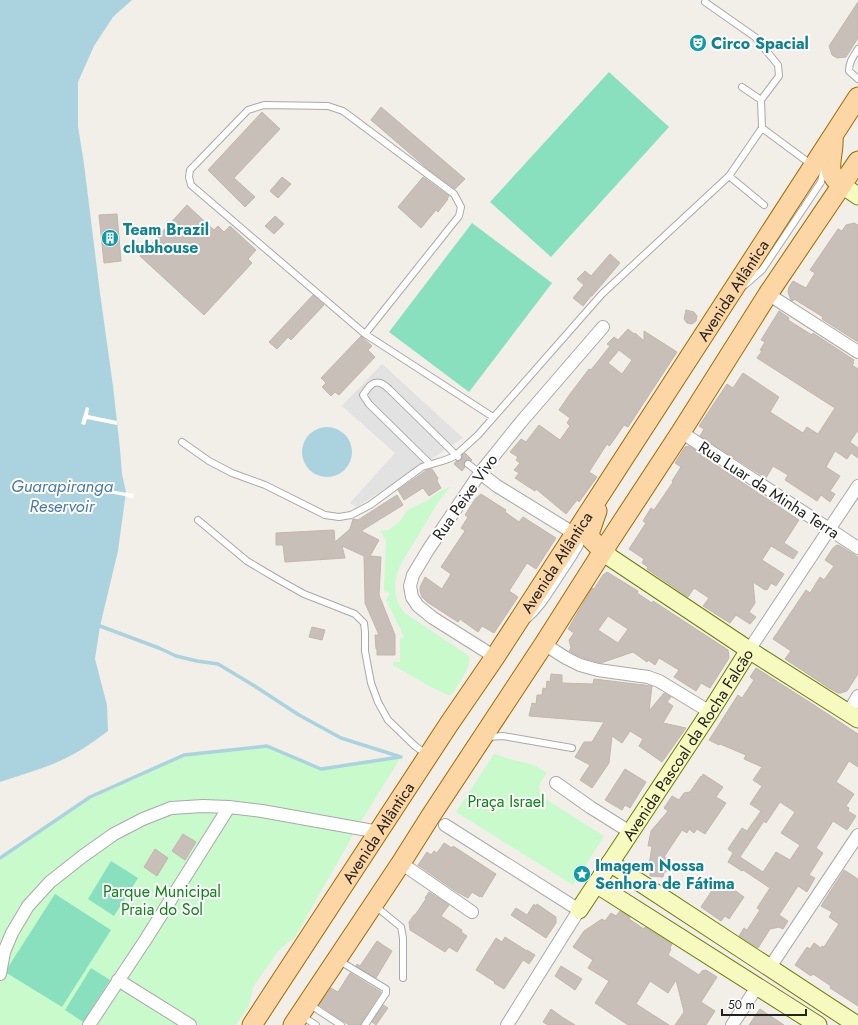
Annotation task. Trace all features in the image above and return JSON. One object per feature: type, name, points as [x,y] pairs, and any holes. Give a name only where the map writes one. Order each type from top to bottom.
[{"type":"main road","name":"Avenida Atlântica","points":[[252,1025],[604,490],[858,97]]},
{"type":"main road","points":[[833,136],[834,147],[831,172],[835,180],[842,185]]},
{"type":"main road","name":"Avenida Atlântica","points":[[300,1014],[544,644],[768,294],[858,161]]},
{"type":"main road","points":[[603,551],[591,539],[589,534],[604,490]]},
{"type":"street","points":[[842,185],[858,196]]},
{"type":"street","points":[[768,294],[858,352]]},
{"type":"street","name":"Rua Peixe Vivo","points":[[495,656],[434,618],[418,606],[412,598],[410,586],[413,575],[480,473],[521,422],[603,327]]},
{"type":"street","name":"Rua Luar da Minha Terra","points":[[681,432],[858,548]]},
{"type":"street","points":[[480,473],[497,486],[575,534]]},
{"type":"street","name":"Avenida Pascoal da Rocha Falcão","points":[[507,1025],[579,910],[858,486]]},
{"type":"street","points":[[603,551],[611,558],[749,650],[853,716],[858,696]]},
{"type":"street","points":[[544,644],[580,665],[598,670],[648,677],[659,681],[710,712]]},
{"type":"street","points":[[556,783],[590,807],[630,832]]},
{"type":"street","points":[[0,974],[4,952],[12,933],[28,906],[50,882],[83,856],[120,831],[143,818],[171,808],[203,806],[229,807],[262,811],[379,832]]},
{"type":"street","points":[[89,1025],[229,807]]},
{"type":"street","points":[[445,825],[579,910]]},
{"type":"street","points":[[770,967],[858,835]]},
{"type":"street","points":[[401,863],[472,912]]},
{"type":"street","points":[[610,863],[857,1025]]},
{"type":"street","points":[[596,884],[818,1025]]},
{"type":"street","points":[[118,980],[190,1025]]},
{"type":"street","points":[[732,1025],[757,987]]},
{"type":"lane","points":[[182,442],[209,461],[232,473],[265,485],[325,515],[339,517],[351,515],[370,505],[422,467],[458,457],[602,294],[729,176],[762,128],[761,100],[779,76],[778,65],[755,37],[705,2]]},
{"type":"lane","points":[[858,49],[849,65],[850,71],[858,78]]},
{"type":"lane","points":[[742,87],[761,100]]},
{"type":"lane","points":[[365,334],[459,216],[461,206],[454,194],[343,111],[328,106],[264,105],[248,110],[190,170],[189,177],[191,185],[365,334],[493,418]]},
{"type":"lane","points":[[762,128],[813,166]]},
{"type":"lane","points":[[726,301],[762,270],[821,182],[833,136]]},
{"type":"lane","points":[[729,176],[764,205]]},
{"type":"lane","points":[[430,464],[369,404],[363,395],[369,386],[375,382],[381,383],[458,457]]},
{"type":"lane","points":[[468,464],[480,473]]},
{"type":"lane","points":[[506,640],[536,612],[580,546],[604,490]]},
{"type":"lane","points":[[198,520],[247,561],[304,594],[355,614],[364,623],[366,651],[371,683],[378,702],[388,720],[419,749],[429,756]]},
{"type":"lane","points":[[482,738],[504,736],[572,748]]},
{"type":"lane","points":[[373,904],[401,927],[404,938],[403,978]]},
{"type":"lane","points":[[336,959],[386,989],[386,993],[365,1025]]},
{"type":"lane","points":[[300,1014],[316,1025]]},
{"type":"lane","points":[[300,1014],[341,1025]]},
{"type":"green space","points":[[609,72],[669,127],[551,257],[490,202]]},
{"type":"green space","points":[[472,223],[552,283],[469,392],[389,332]]},
{"type":"green space","points":[[450,487],[439,501],[401,564],[395,583],[398,602],[405,613],[469,656],[468,665],[464,675],[453,693],[448,695],[393,665],[393,662],[400,662],[400,639],[404,637],[386,600],[390,593],[384,591],[386,542],[380,531],[389,530],[400,521],[411,508],[427,501],[441,490]]},
{"type":"green space","name":"Parque Municipal Praia do Sol","points":[[267,746],[321,769],[401,757],[357,828],[295,937],[279,950],[253,987],[249,1006],[236,1025],[0,1025],[0,858],[90,797],[184,755]]},
{"type":"green space","name":"Praça Israel","points":[[494,754],[534,765],[547,773],[539,788],[544,798],[604,836],[573,885],[456,812]]},
{"type":"green space","points":[[111,861],[138,878],[114,916],[88,899]]},
{"type":"green space","points":[[55,894],[111,930],[62,1007],[5,972]]},
{"type":"green space","points":[[91,968],[110,980],[83,1022],[65,1010]]},
{"type":"shaded area","points":[[382,364],[463,438],[357,507],[350,503],[395,453],[342,406]]},
{"type":"water","name":"Guarapiranga Reservoir","points":[[0,0],[132,0],[113,17],[94,46],[78,82],[78,126],[113,386],[122,474],[126,492],[118,551],[100,626],[95,659],[107,705],[108,731],[95,741],[60,761],[0,782]]},
{"type":"water","points":[[332,427],[337,428],[345,434],[351,442],[351,462],[345,470],[337,476],[322,477],[317,476],[309,470],[303,462],[302,447],[303,442],[309,434],[317,428]]},
{"type":"pier","points":[[86,407],[89,408],[88,415],[117,421],[117,425],[87,419],[85,425],[81,424]]},
{"type":"pier","points":[[96,484],[103,486],[103,489],[134,494],[133,499],[102,492],[101,496],[95,495]]},
{"type":"building","points":[[858,2],[858,38],[846,57],[837,58],[832,55],[829,46]]},
{"type":"building","points":[[381,107],[465,179],[455,189],[429,170],[371,120]]},
{"type":"building","points":[[262,112],[280,129],[234,178],[255,197],[245,207],[208,170]]},
{"type":"building","points":[[282,177],[291,184],[278,198],[270,191]]},
{"type":"building","points":[[423,177],[449,196],[438,212],[436,210],[421,228],[398,207]]},
{"type":"building","points":[[187,205],[214,230],[218,226],[224,232],[230,226],[256,250],[248,259],[252,263],[204,315],[140,256]]},
{"type":"building","name":"Team Brazil clubhouse","points":[[117,214],[121,261],[104,263],[99,215]]},
{"type":"building","points":[[275,216],[284,224],[274,234],[265,226]]},
{"type":"building","points":[[854,223],[858,225],[858,342],[822,319],[823,317],[794,299],[793,301],[791,300],[788,292],[793,281],[806,288],[815,273],[810,270],[838,229],[842,231],[846,225]]},
{"type":"building","points":[[610,254],[620,263],[583,306],[573,298],[584,285],[577,279],[585,271],[591,276]]},
{"type":"building","points":[[313,295],[324,305],[291,340],[288,337],[277,349],[269,342]]},
{"type":"building","points":[[686,310],[694,312],[697,316],[696,321],[692,324],[687,323],[684,319]]},
{"type":"building","points":[[779,311],[789,318],[788,320],[812,335],[813,333],[854,360],[852,365],[858,369],[858,430],[850,442],[858,448],[858,458],[851,453],[847,459],[835,451],[826,467],[840,476],[830,491],[835,494],[830,502],[821,495],[817,501],[785,480],[788,475],[773,466],[766,478],[700,436],[704,429],[699,426],[727,384],[733,388],[743,373],[779,397],[770,412],[803,433],[807,427],[818,434],[835,408],[757,358],[762,351],[760,350],[765,342],[761,340]]},
{"type":"building","points":[[628,329],[644,341],[644,331],[677,352],[628,427],[624,425],[611,444],[609,446],[607,444],[589,472],[597,477],[579,502],[577,500],[566,514],[536,489],[535,491],[515,478],[519,473],[514,470],[520,463],[516,460],[518,457],[510,452],[521,439],[526,442],[539,425],[560,440],[570,426],[567,423],[570,418],[559,410],[589,369],[591,370],[610,346],[607,344],[614,337],[618,340]],"holes":[[[619,350],[632,360],[622,374],[608,363]]]},
{"type":"building","points":[[361,336],[372,346],[368,350],[375,357],[339,395],[335,392],[331,396],[322,387],[326,383],[321,378]]},
{"type":"building","points":[[689,446],[799,520],[784,543],[798,552],[793,559],[771,546],[762,560],[784,574],[776,586],[771,583],[767,590],[753,582],[755,603],[749,612],[756,617],[750,624],[736,615],[730,623],[703,606],[709,598],[694,588],[688,597],[647,569],[648,567],[642,563],[644,559],[629,549],[646,523],[643,521],[651,508],[654,510],[673,482],[672,481],[681,467],[675,463],[685,447]]},
{"type":"building","points":[[465,453],[472,460],[465,461],[465,467],[462,471],[454,464],[456,461],[461,460],[462,455]]},
{"type":"building","points":[[432,469],[438,478],[437,481],[441,488],[429,496],[423,488],[404,500],[398,490],[427,470]]},
{"type":"building","points":[[481,494],[506,510],[505,512],[519,522],[523,517],[556,538],[536,569],[527,563],[509,591],[518,597],[494,633],[482,626],[478,632],[460,619],[458,622],[427,602],[422,597],[420,591],[420,587],[425,577],[442,589],[451,574],[441,567],[465,531],[461,528],[468,517],[465,515],[475,499]]},
{"type":"building","points":[[397,495],[403,505],[361,531],[379,540],[370,556],[381,557],[379,595],[395,635],[395,655],[377,655],[375,635],[379,635],[365,603],[364,556],[342,546],[345,558],[285,562],[283,545],[276,545],[276,533],[334,530],[335,542],[350,529],[353,519],[358,520]]},
{"type":"building","points":[[837,545],[858,557],[858,674],[847,691],[841,693],[829,688],[785,659],[791,651],[773,639],[806,590],[810,593],[820,577],[824,580],[834,566],[825,560],[833,548]]},
{"type":"building","points":[[607,572],[638,591],[637,593],[652,603],[653,601],[728,650],[729,658],[710,688],[701,683],[696,691],[674,677],[679,670],[659,658],[655,665],[648,660],[647,662],[633,652],[601,663],[583,658],[569,651],[571,648],[569,640],[574,633],[568,629],[592,588],[594,589],[603,575]],"holes":[[[608,616],[628,629],[618,643],[598,630]]]},
{"type":"building","points":[[312,627],[325,630],[322,640],[309,637]]},
{"type":"building","points":[[756,668],[858,734],[858,767],[849,761],[836,782],[854,794],[846,806],[849,808],[848,811],[856,816],[847,830],[833,821],[816,848],[823,853],[809,875],[815,878],[807,892],[798,886],[779,915],[788,921],[783,929],[779,927],[770,929],[758,948],[739,936],[744,928],[747,930],[760,910],[757,908],[770,888],[728,862],[733,853],[728,849],[742,828],[747,831],[761,811],[750,804],[762,786],[753,780],[762,767],[744,759],[746,755],[709,740],[738,695],[742,698],[754,680],[750,677]],"holes":[[[780,802],[795,812],[781,833],[800,845],[790,860],[776,852],[763,872],[740,857],[764,821],[766,823]]]},
{"type":"building","points":[[551,674],[562,675],[562,683],[593,684],[594,679],[652,686],[649,711],[664,693],[671,697],[667,702],[673,706],[663,723],[686,728],[662,762],[639,746],[643,739],[630,731],[622,743],[612,736],[609,763],[592,788],[580,780],[590,765],[575,757],[584,742],[592,742],[604,722],[529,716],[532,703],[536,704],[537,695],[542,695],[543,688],[546,689],[547,681],[550,682]]},
{"type":"building","points":[[625,769],[646,782],[630,808],[625,805],[622,810],[605,800]]},
{"type":"building","points":[[703,774],[723,787],[716,797],[726,803],[705,834],[697,829],[694,833],[689,829],[687,833],[682,830],[664,857],[668,858],[666,872],[664,872],[663,877],[650,876],[650,872],[648,872],[652,846],[648,846],[651,831],[668,811],[664,808],[672,796],[679,800],[684,793],[690,792]]},
{"type":"building","points":[[183,834],[196,842],[185,860],[172,851]]},
{"type":"building","points":[[444,843],[452,848],[453,846],[496,874],[482,897],[472,892],[468,898],[418,865],[427,852],[431,855],[434,851],[437,853]]},
{"type":"building","points":[[155,849],[168,858],[157,876],[144,867]]},
{"type":"building","points":[[844,870],[858,879],[858,1006],[830,988],[831,986],[813,974],[811,976],[795,965],[807,947],[810,949],[814,943],[821,948],[822,946],[824,947],[839,924],[829,917],[832,912],[821,906]]},
{"type":"building","points":[[719,880],[744,897],[729,919],[725,916],[721,921],[701,907]]},
{"type":"building","points":[[429,892],[449,905],[441,916],[462,930],[461,932],[467,936],[457,952],[449,947],[445,952],[410,930],[409,922],[426,899],[425,898]]},
{"type":"building","points":[[534,904],[536,906],[537,904],[556,917],[556,923],[546,938],[511,915],[516,908],[527,915]]},
{"type":"building","points":[[620,911],[644,929],[645,927],[672,944],[668,955],[699,975],[702,971],[706,970],[717,977],[701,1002],[715,1011],[706,1025],[675,1025],[684,1012],[676,980],[668,993],[650,981],[636,1004],[669,1025],[628,1025],[595,1003],[609,981],[588,968],[593,960],[573,947],[584,931],[602,919],[605,921],[611,913],[616,916]]},
{"type":"building","points":[[505,937],[535,955],[529,964],[523,960],[504,989],[476,970],[496,938],[502,942]]},
{"type":"building","points":[[377,941],[392,951],[376,978],[356,966],[357,964],[360,966]]},
{"type":"building","points":[[561,966],[582,979],[575,990],[555,976]]},
{"type":"building","points":[[350,973],[381,992],[361,1025],[349,1025],[319,1005],[331,988],[338,992]]},
{"type":"building","points":[[383,1005],[388,1008],[376,1025],[372,1022]]},
{"type":"building","points":[[551,1009],[575,1025],[548,1025],[543,1022]]},
{"type":"building","points":[[760,1009],[784,1025],[749,1025]]},
{"type":"waterway","points":[[96,624],[176,656],[218,664],[299,715],[341,738],[401,757]]},
{"type":"waterway","points":[[0,858],[90,797],[184,755],[267,746],[321,769],[400,757]]},
{"type":"place","name":"Circo Spacial","points":[[698,43]]},
{"type":"place","name":"Team Brazil clubhouse","points":[[110,238]]},
{"type":"place","name":"Imagem Nossa Senhora de Fátima","points":[[582,874]]}]
